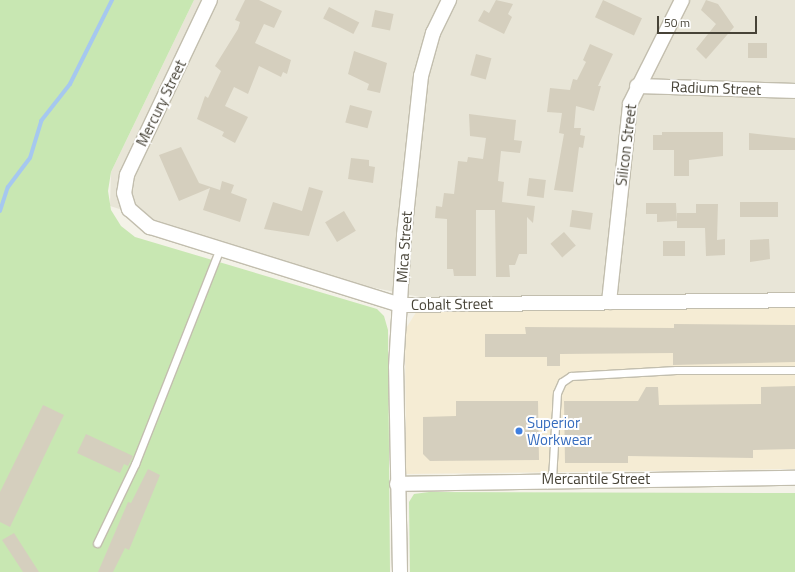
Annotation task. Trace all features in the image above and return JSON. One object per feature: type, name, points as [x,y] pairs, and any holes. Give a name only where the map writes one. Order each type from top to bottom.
[{"type":"street","name":"Mercury Street","points":[[129,209],[124,193],[132,164],[210,0]]},
{"type":"street","name":"Mica Street","points":[[400,572],[397,484],[396,368],[400,305],[421,76],[433,33],[449,0]]},
{"type":"street","name":"Silicon Street","points":[[609,302],[628,118],[637,86],[682,0]]},
{"type":"street","name":"Radium Street","points":[[637,86],[795,91]]},
{"type":"street","name":"Cobalt Street","points":[[129,209],[150,226],[400,305],[795,300]]},
{"type":"street","name":"Mercantile Street","points":[[397,484],[552,479],[795,478]]},
{"type":"lane","points":[[97,543],[135,464],[220,248]]},
{"type":"lane","points":[[552,479],[557,393],[562,382],[571,376],[676,370],[795,370]]},
{"type":"shaded area","points":[[194,0],[795,0],[795,296],[425,298],[365,286],[110,206],[111,172]]},
{"type":"shaded area","points":[[795,296],[795,469],[406,474],[405,330],[425,298]]},
{"type":"green space","points":[[0,0],[194,0],[111,172],[108,191],[111,210],[121,226],[135,237],[377,309],[384,316],[388,330],[390,572],[0,572]]},
{"type":"green space","points":[[429,492],[795,493],[795,572],[410,572],[409,502],[414,494]]},
{"type":"building","points":[[245,0],[259,0],[282,11],[274,28],[264,24],[255,43],[291,60],[287,74],[283,72],[281,77],[259,66],[248,94],[234,87],[225,106],[248,117],[235,143],[222,136],[224,132],[197,119],[205,96],[208,98],[221,71],[215,66],[238,29],[240,22],[235,20]]},
{"type":"building","points":[[496,0],[513,4],[508,14],[512,17],[504,34],[478,21],[484,10],[489,13]]},
{"type":"building","points":[[603,0],[642,18],[634,35],[595,17]]},
{"type":"building","points":[[706,0],[718,4],[734,27],[706,59],[696,49],[716,24],[701,10]]},
{"type":"building","points":[[329,7],[359,22],[353,34],[323,19]]},
{"type":"building","points":[[375,10],[394,14],[390,31],[371,27]]},
{"type":"building","points":[[748,43],[767,43],[767,58],[748,58]]},
{"type":"building","points":[[590,44],[613,54],[598,86],[601,86],[594,111],[576,106],[574,128],[581,128],[580,135],[585,136],[583,148],[579,147],[573,192],[554,190],[564,134],[559,133],[562,113],[547,112],[550,88],[570,90],[573,79],[577,80],[586,62],[583,60]]},
{"type":"building","points":[[354,51],[387,63],[380,93],[367,90],[369,84],[348,74]]},
{"type":"building","points":[[476,54],[491,58],[486,79],[470,75]]},
{"type":"building","points":[[350,105],[372,111],[368,128],[345,122]]},
{"type":"building","points":[[469,114],[516,120],[514,140],[522,141],[520,153],[501,151],[498,181],[504,182],[502,202],[535,206],[533,223],[527,217],[527,254],[519,254],[515,265],[509,265],[510,277],[496,277],[495,210],[476,210],[476,276],[454,276],[453,269],[447,269],[447,219],[435,218],[436,206],[442,207],[444,193],[454,194],[458,161],[467,162],[468,157],[483,159],[486,138],[470,136]]},
{"type":"building","points":[[662,132],[723,132],[723,156],[689,160],[689,176],[674,176],[674,150],[653,150],[653,135],[662,135]]},
{"type":"building","points":[[749,133],[795,138],[795,150],[749,150]]},
{"type":"building","points":[[181,147],[199,183],[220,190],[222,181],[234,185],[231,193],[247,199],[240,222],[203,210],[210,188],[179,201],[159,155]]},
{"type":"building","points":[[351,158],[369,160],[369,166],[375,167],[373,183],[348,179]]},
{"type":"building","points":[[529,178],[546,180],[544,198],[527,196]]},
{"type":"building","points":[[309,187],[323,191],[309,236],[264,229],[273,202],[302,211]]},
{"type":"building","points":[[740,202],[778,202],[778,217],[740,217]]},
{"type":"building","points":[[646,203],[676,203],[677,221],[657,222],[657,214],[646,214]]},
{"type":"building","points":[[696,204],[718,204],[717,240],[725,239],[725,255],[706,256],[705,228],[677,228],[677,213],[696,213]]},
{"type":"building","points":[[572,210],[593,213],[590,230],[570,227]]},
{"type":"building","points":[[344,211],[356,231],[337,242],[325,222]]},
{"type":"building","points":[[564,232],[576,246],[562,257],[550,244]]},
{"type":"building","points":[[769,239],[770,259],[750,262],[750,240]]},
{"type":"building","points":[[663,241],[685,241],[685,256],[663,256]]},
{"type":"building","points":[[674,324],[795,325],[795,362],[673,365],[673,353],[560,354],[560,366],[547,366],[547,357],[485,357],[485,334],[526,334],[525,327],[674,328]]},
{"type":"building","points":[[795,386],[795,449],[753,450],[753,458],[628,456],[628,463],[565,463],[564,401],[638,401],[646,387],[658,387],[659,405],[761,404],[761,387]]},
{"type":"building","points":[[456,401],[538,401],[539,460],[430,461],[423,454],[423,417],[456,416]]},
{"type":"building","points":[[43,405],[64,415],[10,527],[0,522],[0,492]]},
{"type":"building","points":[[86,434],[133,456],[128,466],[124,464],[120,473],[77,453]]},
{"type":"building","points":[[148,469],[160,475],[129,550],[125,548],[113,572],[98,572],[128,502],[131,503]]},
{"type":"building","points":[[14,533],[39,572],[23,572],[2,540]]},
{"type":"waterway","points":[[0,211],[8,187],[30,158],[41,121],[70,84],[112,0]]},
{"type":"place","name":"Superior Workwear","points":[[519,431]]}]
